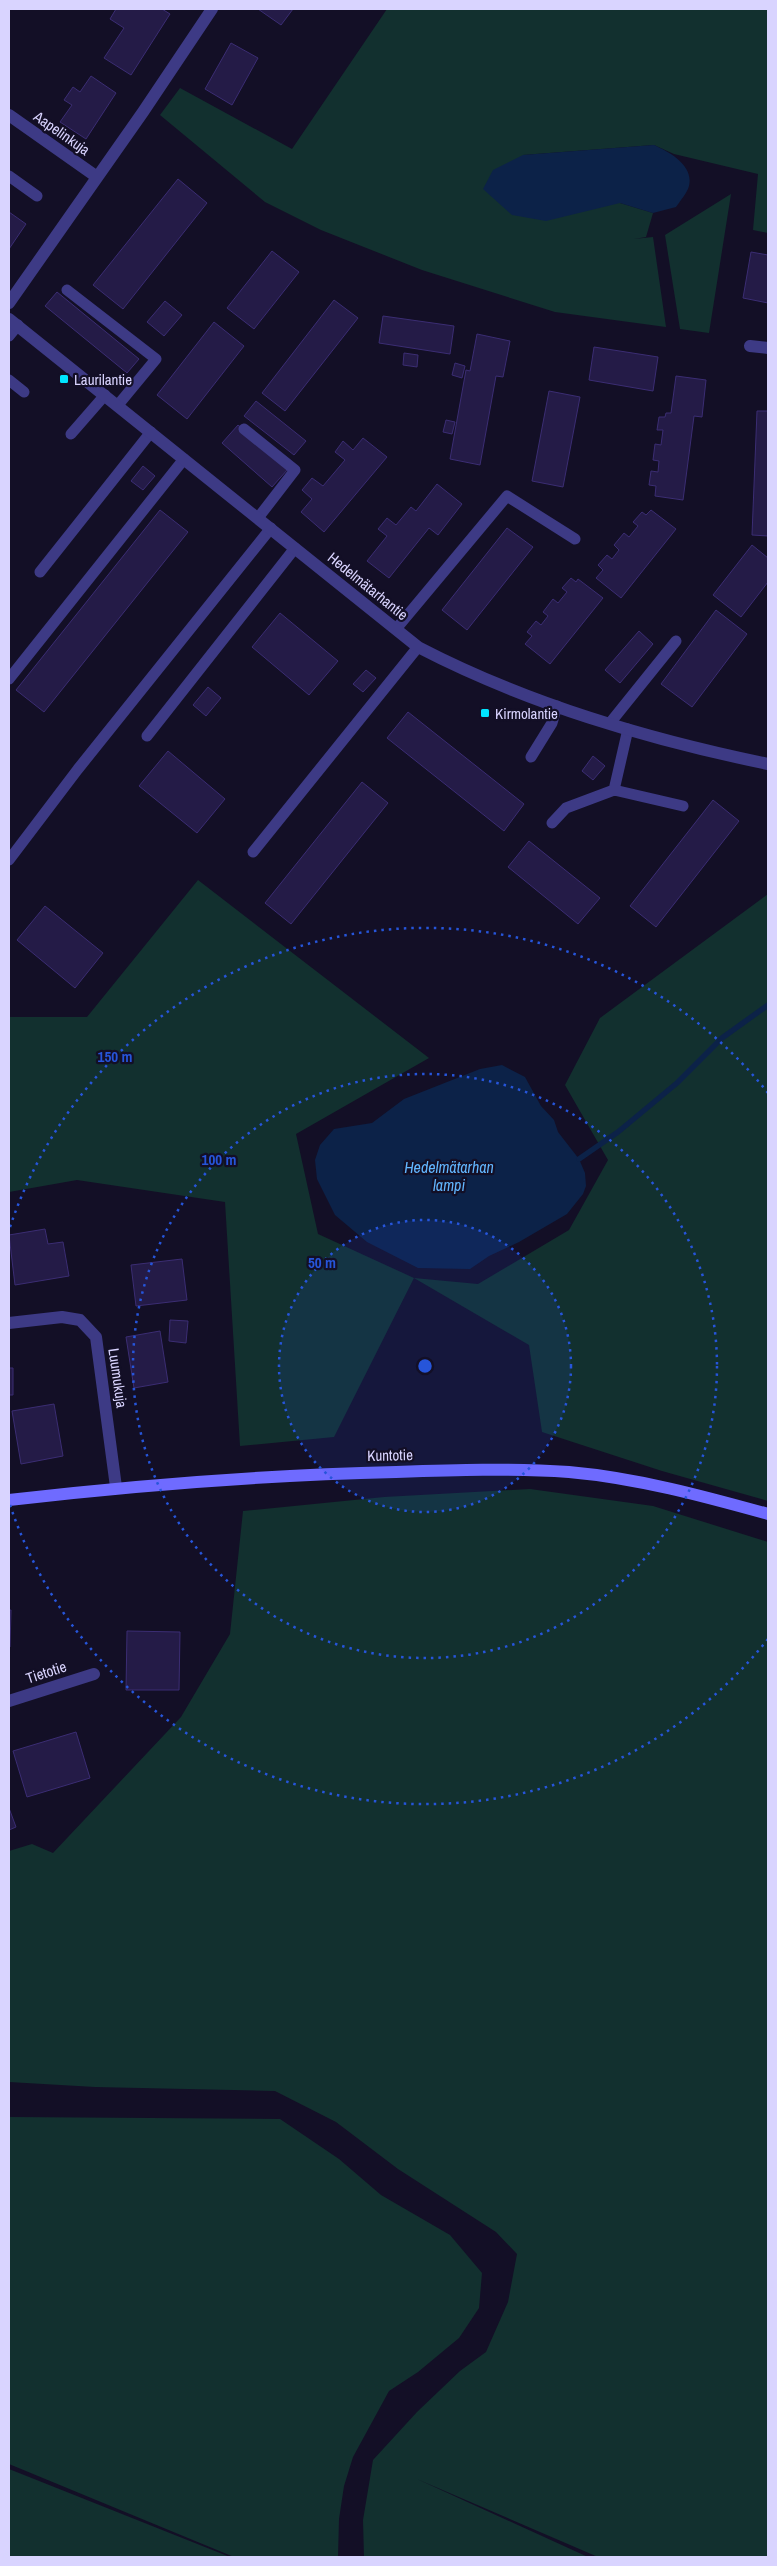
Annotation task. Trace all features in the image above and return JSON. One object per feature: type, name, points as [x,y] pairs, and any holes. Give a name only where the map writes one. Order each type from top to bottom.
[{"type":"street","points":[[9,303],[97,177],[207,11]]},
{"type":"street","name":"Aapelinkuja","points":[[9,115],[97,177]]},
{"type":"street","name":"Hedelmätarhantie","points":[[13,322],[418,647],[471,673],[557,706],[628,729],[768,764]]},
{"type":"street","points":[[750,346],[768,348]]},
{"type":"street","name":"Luumukuja","points":[[9,1323],[62,1317],[80,1320],[96,1337],[116,1487]]},
{"type":"street","name":"Kuntotie","points":[[9,1500],[116,1487],[317,1474],[457,1470],[569,1472],[676,1489],[768,1514]]},
{"type":"street","name":"Tietotie","points":[[9,1701],[94,1674]]},
{"type":"lane","points":[[9,176],[37,196]]},
{"type":"lane","points":[[67,290],[156,359],[118,406]]},
{"type":"lane","points":[[9,336],[13,322]]},
{"type":"lane","points":[[9,380],[24,392]]},
{"type":"lane","points":[[71,434],[105,395]]},
{"type":"lane","points":[[244,429],[295,470],[258,518]]},
{"type":"lane","points":[[40,572],[151,432]]},
{"type":"lane","points":[[9,679],[184,459]]},
{"type":"lane","points":[[396,629],[507,496],[575,539]]},
{"type":"lane","points":[[9,860],[78,769],[270,528]]},
{"type":"lane","points":[[147,736],[295,548]]},
{"type":"lane","points":[[610,723],[676,641]]},
{"type":"lane","points":[[253,852],[418,647]]},
{"type":"lane","points":[[531,757],[552,724],[557,706]]},
{"type":"lane","points":[[614,790],[628,729]]},
{"type":"lane","points":[[552,823],[566,808],[614,790],[683,806]]},
{"type":"green space","points":[[387,9],[768,9],[768,233],[753,230],[758,174],[674,154],[654,145],[523,155],[620,203],[653,213],[646,237],[634,239],[653,237],[666,327],[555,312],[422,270],[321,230],[265,202],[160,115],[180,88],[292,149]]},
{"type":"green space","points":[[731,194],[709,333],[680,329],[665,235]]},
{"type":"green space","points":[[198,880],[429,1058],[296,1134],[318,1234],[414,1278],[334,1437],[240,1446],[225,1202],[77,1180],[9,1192],[9,1017],[87,1017]]},
{"type":"green space","points":[[768,894],[768,1501],[662,1471],[542,1432],[529,1345],[414,1278],[478,1284],[569,1230],[608,1160],[565,1085],[600,1018]]},
{"type":"green space","points":[[530,1489],[653,1506],[768,1542],[768,2557],[598,2557],[417,2479],[588,2557],[364,2557],[363,2520],[373,2460],[417,2412],[460,2371],[486,2352],[508,2302],[517,2254],[496,2232],[398,2169],[336,2122],[275,2091],[95,2087],[9,2082],[9,1851],[32,1844],[53,1853],[181,1717],[230,1634],[243,1511],[384,1497]]},
{"type":"green space","points":[[9,2117],[280,2119],[339,2159],[381,2195],[450,2235],[482,2273],[479,2308],[459,2338],[418,2372],[389,2391],[353,2457],[344,2486],[339,2519],[338,2557],[234,2557],[9,2464]]},
{"type":"green space","points":[[9,2469],[230,2557],[9,2557]]},
{"type":"water","points":[[654,145],[679,160],[688,172],[690,178],[689,186],[676,207],[653,213],[620,203],[546,221],[512,215],[483,189],[493,170],[523,155]]},
{"type":"water","name":"Hedelmätarhan lampi","points":[[502,1065],[525,1077],[541,1106],[554,1120],[558,1132],[579,1159],[585,1173],[586,1186],[583,1194],[567,1214],[519,1242],[489,1256],[470,1269],[418,1268],[367,1242],[335,1215],[317,1179],[315,1160],[320,1145],[334,1129],[372,1123],[404,1099],[480,1069]]},
{"type":"building","points":[[116,9],[162,9],[170,14],[131,75],[104,58],[124,28],[110,19]]},
{"type":"building","points":[[258,9],[293,9],[281,25]]},
{"type":"building","points":[[231,43],[258,58],[232,105],[205,89]]},
{"type":"building","points":[[91,76],[116,93],[86,139],[60,122],[72,105],[64,100],[73,87],[80,92]]},
{"type":"building","points":[[178,179],[207,203],[123,309],[93,285]]},
{"type":"building","points":[[9,212],[26,224],[9,249]]},
{"type":"building","points":[[272,251],[299,272],[254,329],[227,308]]},
{"type":"building","points":[[751,252],[768,255],[768,303],[743,298]]},
{"type":"building","points":[[57,292],[139,359],[127,373],[45,306]]},
{"type":"building","points":[[334,300],[358,318],[285,411],[262,393]]},
{"type":"building","points":[[165,301],[182,315],[164,336],[147,322]]},
{"type":"building","points":[[383,316],[454,326],[450,354],[379,343]]},
{"type":"building","points":[[214,322],[244,346],[187,419],[157,395]]},
{"type":"building","points":[[477,334],[510,341],[503,377],[496,376],[480,465],[450,459],[466,370],[470,371]]},
{"type":"building","points":[[594,347],[658,357],[653,391],[589,380]]},
{"type":"building","points":[[404,353],[418,355],[417,367],[403,365]]},
{"type":"building","points":[[455,363],[465,366],[462,378],[452,375]]},
{"type":"building","points":[[676,376],[706,380],[702,417],[694,416],[683,500],[655,496],[656,486],[649,485],[651,471],[658,472],[659,461],[653,460],[655,444],[661,445],[663,430],[657,430],[659,417],[665,417],[666,413],[671,413]]},
{"type":"building","points":[[549,391],[580,397],[563,487],[532,481]]},
{"type":"building","points":[[256,401],[306,441],[294,455],[244,416]]},
{"type":"building","points":[[757,411],[768,411],[768,536],[752,535]]},
{"type":"building","points":[[446,420],[455,422],[452,434],[443,432]]},
{"type":"building","points":[[238,425],[288,469],[272,487],[222,443]]},
{"type":"building","points":[[363,438],[387,457],[324,532],[301,512],[312,499],[302,490],[312,478],[323,486],[345,460],[335,452],[343,441],[353,450]]},
{"type":"building","points":[[143,466],[155,476],[143,490],[131,481]]},
{"type":"building","points":[[437,484],[462,504],[438,535],[429,528],[389,578],[367,561],[387,536],[378,529],[387,518],[396,525],[411,507],[416,511]]},
{"type":"building","points":[[160,510],[188,532],[44,712],[16,690]]},
{"type":"building","points":[[651,510],[676,529],[621,598],[596,578],[603,570],[598,565],[607,555],[612,559],[619,550],[614,545],[624,533],[629,537],[638,526],[633,522],[642,512],[646,515]]},
{"type":"building","points":[[507,528],[533,547],[467,630],[442,610]]},
{"type":"building","points":[[752,545],[768,558],[768,582],[741,617],[713,595]]},
{"type":"building","points":[[571,578],[576,582],[578,579],[603,598],[550,664],[525,644],[532,636],[527,632],[536,621],[541,625],[548,616],[543,612],[553,599],[558,603],[567,592],[562,588]]},
{"type":"building","points":[[716,610],[747,634],[692,707],[661,684]]},
{"type":"building","points":[[280,613],[338,661],[309,695],[252,647]]},
{"type":"building","points":[[639,631],[653,644],[620,683],[605,670]]},
{"type":"building","points":[[366,670],[376,678],[363,692],[353,684]]},
{"type":"building","points":[[208,687],[221,698],[206,716],[193,705]]},
{"type":"building","points":[[408,712],[524,804],[504,831],[387,738]]},
{"type":"building","points":[[168,751],[225,799],[197,833],[139,786]]},
{"type":"building","points":[[593,756],[605,766],[593,780],[582,771]]},
{"type":"building","points":[[362,782],[388,803],[291,924],[265,903]]},
{"type":"building","points":[[713,800],[739,821],[656,927],[630,906]]},
{"type":"building","points":[[529,841],[600,898],[578,924],[508,867]]},
{"type":"building","points":[[45,906],[103,953],[75,988],[17,940]]},
{"type":"building","points":[[45,1229],[48,1244],[63,1242],[69,1276],[15,1285],[9,1235]]},
{"type":"building","points":[[182,1259],[187,1300],[136,1306],[131,1265]]},
{"type":"building","points":[[170,1320],[188,1321],[186,1343],[169,1341]]},
{"type":"building","points":[[160,1331],[168,1382],[134,1388],[126,1337]]},
{"type":"building","points":[[9,1368],[13,1368],[13,1395],[9,1395]]},
{"type":"building","points":[[54,1404],[63,1456],[21,1464],[12,1411]]},
{"type":"building","points":[[9,1610],[11,1610],[10,1647],[9,1647]]},
{"type":"building","points":[[127,1631],[180,1632],[179,1690],[126,1690]]},
{"type":"building","points":[[76,1732],[90,1778],[27,1797],[13,1751]]},
{"type":"building","points":[[9,1808],[16,1827],[9,1830]]},
{"type":"waterway","points":[[579,1159],[618,1132],[677,1083],[722,1038],[768,1005]]},
{"type":"place","name":"Laurilantie","points":[[64,379]]},
{"type":"place","name":"Kirmolantie","points":[[485,713]]}]
